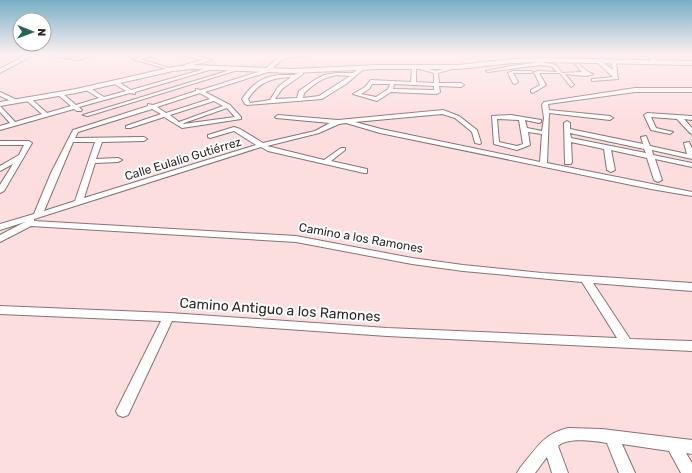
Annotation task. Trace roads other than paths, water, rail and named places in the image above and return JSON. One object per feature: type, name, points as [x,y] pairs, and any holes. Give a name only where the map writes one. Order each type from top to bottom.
[{"type":"main road","points":[[0,102],[131,77]]},
{"type":"main road","points":[[14,100],[88,89],[136,77]]},
{"type":"street","points":[[142,77],[153,84]]},
{"type":"street","points":[[0,128],[179,77]]},
{"type":"street","points":[[86,115],[212,77]]},
{"type":"street","points":[[0,239],[32,218],[74,132],[245,77]]},
{"type":"street","points":[[270,77],[251,90],[244,99],[249,103],[320,98],[349,77]]},
{"type":"street","points":[[273,101],[271,100],[274,93],[296,77]]},
{"type":"street","points":[[300,100],[301,92],[322,77]]},
{"type":"street","points":[[339,84],[345,77]]},
{"type":"street","points":[[398,77],[396,82],[390,90],[377,99],[356,94],[367,88],[371,82],[396,82],[461,85]]},
{"type":"street","points":[[413,83],[415,77]]},
{"type":"street","points":[[390,90],[437,92],[436,77]]},
{"type":"street","points":[[513,77],[515,82]]},
{"type":"street","points":[[533,91],[543,85],[538,77]]},
{"type":"street","points":[[564,77],[571,85]]},
{"type":"street","points":[[589,77],[593,82],[615,77]]},
{"type":"street","points":[[115,82],[166,114],[182,126],[239,118],[228,106],[176,78]]},
{"type":"street","points":[[88,89],[104,99]]},
{"type":"street","points":[[543,164],[547,115],[546,103],[624,91],[692,90]]},
{"type":"street","points":[[0,94],[14,100]]},
{"type":"street","points":[[60,94],[97,124]]},
{"type":"street","points":[[28,99],[46,115]]},
{"type":"street","points":[[128,127],[214,99]]},
{"type":"street","points":[[178,123],[228,106]]},
{"type":"street","points":[[0,108],[14,124]]},
{"type":"street","points":[[342,122],[447,112],[457,117],[476,131],[478,143]]},
{"type":"street","points":[[547,115],[610,118]]},
{"type":"street","points":[[670,132],[653,129],[652,122],[647,115],[692,118]]},
{"type":"street","points":[[278,117],[342,122],[692,194]]},
{"type":"street","points":[[522,118],[527,145],[516,148],[495,142],[494,117],[522,118],[539,121]]},
{"type":"street","points":[[679,117],[690,134]]},
{"type":"street","name":"Calle Eulalio Gutiérrez","points":[[78,203],[262,145],[317,132],[342,122]]},
{"type":"street","points":[[567,123],[568,162]]},
{"type":"street","points":[[210,136],[234,129],[272,150],[364,171]]},
{"type":"street","points":[[567,130],[692,157]]},
{"type":"street","points":[[604,130],[604,138]]},
{"type":"street","points":[[525,131],[545,134]]},
{"type":"street","points":[[644,136],[658,180]]},
{"type":"street","points":[[568,139],[692,165]]},
{"type":"street","points":[[70,140],[144,140]]},
{"type":"street","points":[[78,203],[99,140]]},
{"type":"street","points":[[0,191],[29,142],[1,143]]},
{"type":"street","points":[[687,143],[692,157]]},
{"type":"street","points":[[607,147],[610,170]]},
{"type":"street","points":[[327,162],[343,149]]},
{"type":"street","points":[[0,169],[21,156]]},
{"type":"street","points":[[92,161],[118,160]]},
{"type":"street","name":"Camino a los Ramones","points":[[0,227],[78,203]]},
{"type":"street","name":"Camino a los Ramones","points":[[32,218],[296,239],[425,263],[542,276],[692,287]]},
{"type":"street","points":[[585,279],[627,344]]},
{"type":"street","name":"Camino Antiguo a los Ramones","points":[[0,310],[168,317],[387,332],[692,346]]},
{"type":"street","points":[[123,411],[168,317]]},
{"type":"street","points":[[525,473],[558,437],[573,434],[612,437],[692,447]]},
{"type":"street","points":[[612,437],[627,473]]},
{"type":"street","points":[[550,444],[560,473]]},
{"type":"street","points":[[674,445],[690,473]]}]
